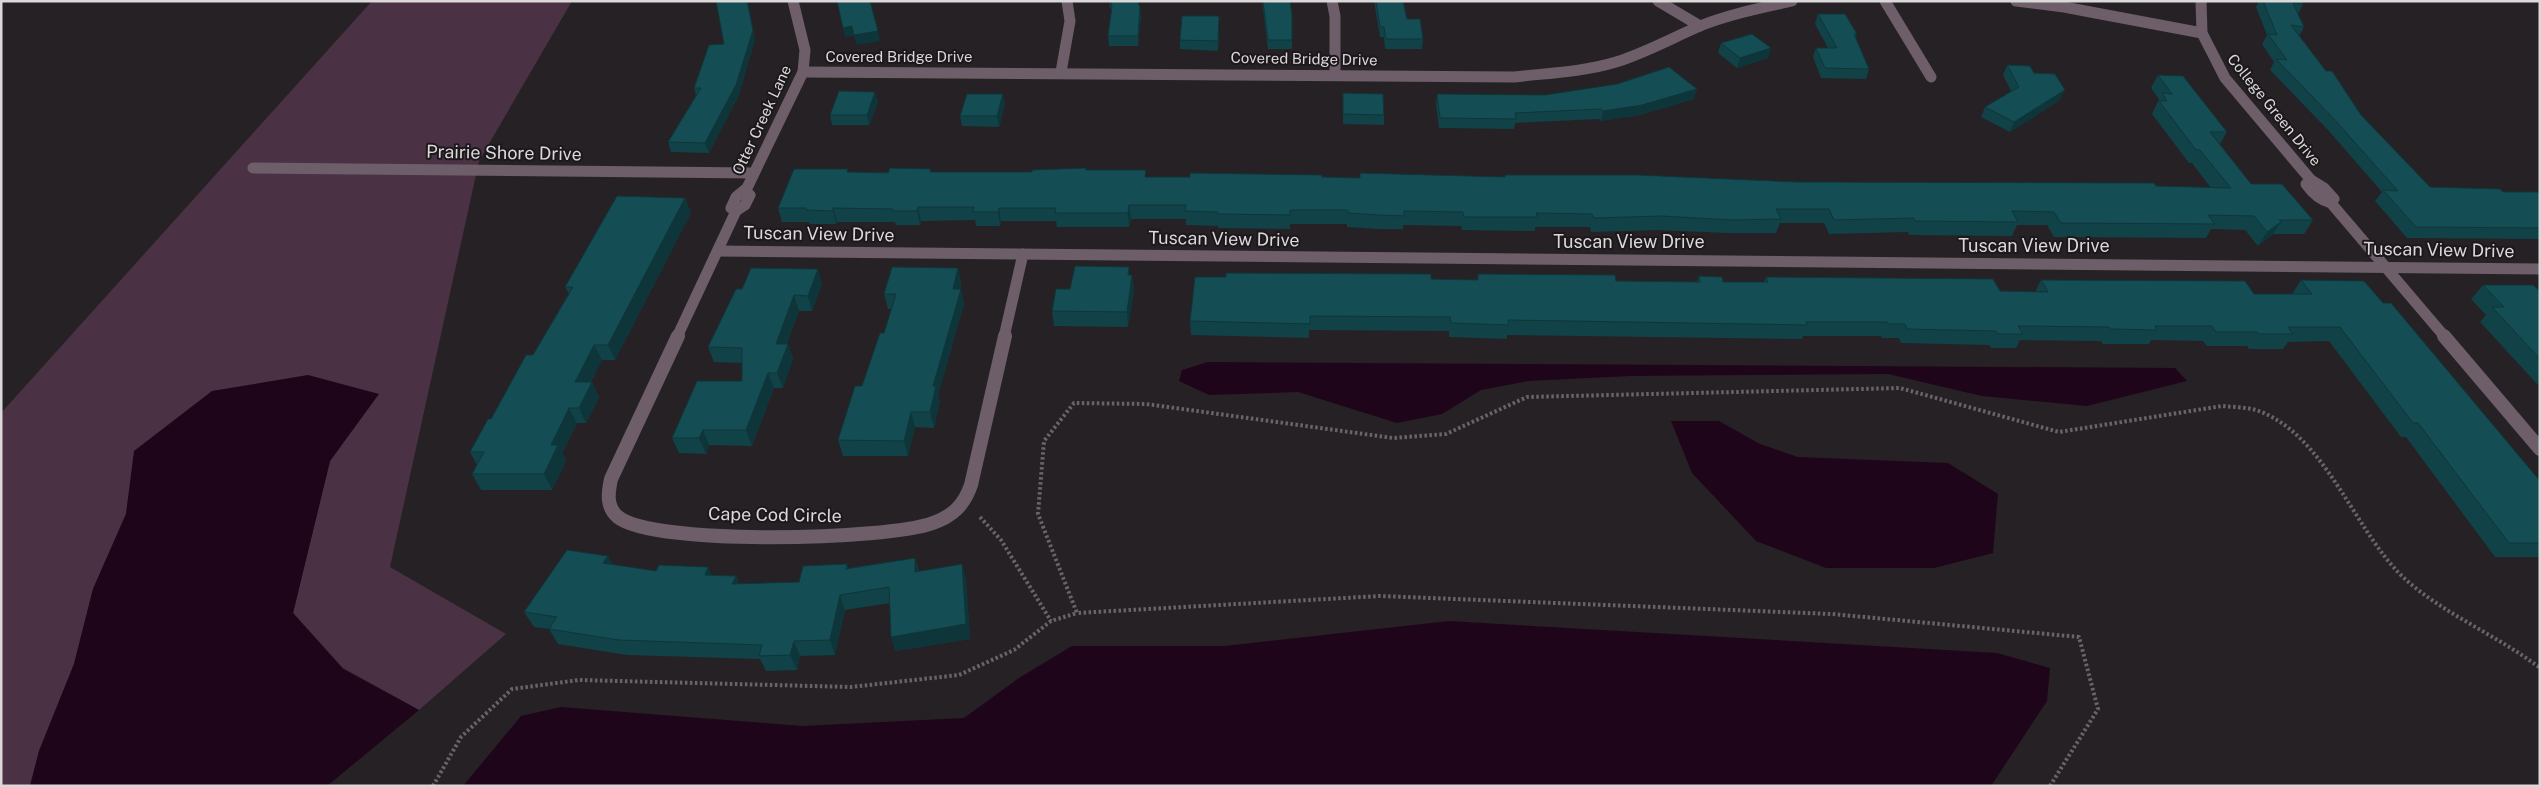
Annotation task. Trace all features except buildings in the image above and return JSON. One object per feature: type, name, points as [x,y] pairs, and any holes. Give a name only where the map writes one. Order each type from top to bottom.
[{"type":"street","name":"Otter Creek Lane","points":[[718,251],[736,211],[744,207],[748,201],[750,195],[745,191],[803,72],[805,50],[793,1]]},
{"type":"street","points":[[1061,72],[1070,21],[1067,1]]},
{"type":"street","points":[[1332,1],[1335,16],[1335,74]]},
{"type":"street","points":[[1658,1],[1700,26]]},
{"type":"street","name":"Covered Bridge Drive","points":[[803,72],[1061,72],[1475,76],[1550,74],[1615,62],[1651,49],[1700,26],[1740,12],[1792,1]]},
{"type":"street","points":[[1886,1],[1931,77]]},
{"type":"street","points":[[2016,1],[2064,7],[2202,33]]},
{"type":"street","name":"College Green Drive","points":[[2200,1],[2202,33],[2225,78],[2310,180],[2322,184],[2334,199],[2331,203],[2540,449]]},
{"type":"street","name":"Prairie Shore Drive","points":[[253,168],[754,173]]},
{"type":"street","name":"Tuscan View Drive","points":[[718,251],[2540,269]]},
{"type":"street","name":"Cape Cod Circle","points":[[718,251],[611,479],[608,492],[612,512],[620,520],[632,524],[746,537],[804,538],[898,532],[926,525],[952,514],[967,498],[1023,254]]},
{"type":"path","points":[[1077,613],[1038,514],[1044,441],[1074,403],[1146,404],[1393,438],[1446,434],[1527,397],[1900,388],[2059,432],[2222,406],[2258,411],[2278,421],[2303,440],[2368,537],[2404,578],[2422,593],[2494,636],[2540,668]]},
{"type":"path","points":[[980,517],[992,528],[1004,544],[1028,588],[1051,621]]},
{"type":"path","points":[[433,786],[460,737],[512,689],[579,680],[851,687],[959,675],[1014,650],[1051,621],[1077,613],[1380,596],[1832,614],[2079,636],[2098,709],[2050,786]]},
{"type":"shaded area","points":[[372,1],[572,1],[479,161],[390,567],[506,634],[419,710],[343,668],[293,613],[330,461],[378,394],[135,451],[126,514],[93,589],[74,664],[39,751],[30,786],[1,786],[1,413]]},
{"type":"shaded area","points":[[1208,362],[2175,368],[2187,381],[2087,406],[1982,396],[1888,374],[1631,376],[1528,381],[1481,390],[1442,414],[1397,423],[1298,392],[1209,395],[1179,381],[1182,370]]},
{"type":"shaded area","points":[[308,375],[379,394],[330,461],[293,613],[343,669],[419,710],[327,786],[30,786],[39,751],[74,664],[93,589],[126,514],[134,451],[212,391]]},
{"type":"shaded area","points":[[1671,421],[1719,421],[1760,444],[1798,457],[1948,463],[1998,494],[1993,553],[1934,568],[1826,568],[1756,541],[1692,473]]},
{"type":"shaded area","points":[[1449,621],[1997,653],[2050,668],[2047,701],[1991,786],[463,786],[521,716],[561,707],[802,726],[964,718],[1019,678],[1072,646],[1224,646]]}]
